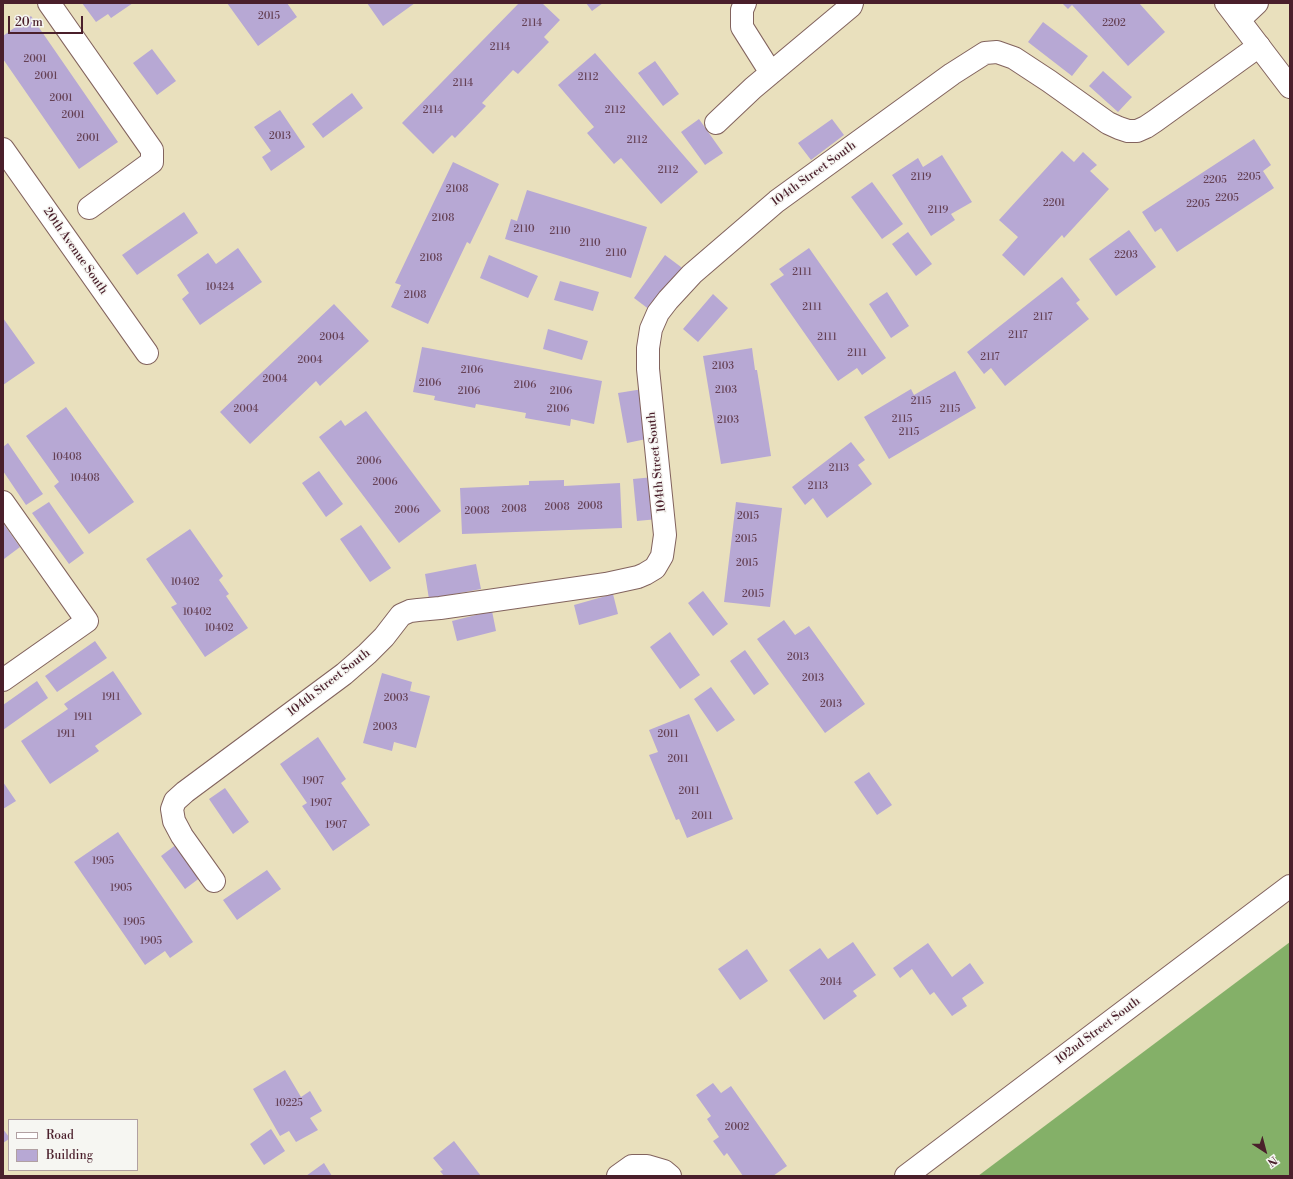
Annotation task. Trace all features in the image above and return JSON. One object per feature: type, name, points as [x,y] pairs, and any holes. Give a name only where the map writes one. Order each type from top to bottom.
[{"type":"street","points":[[49,3],[152,150],[152,162],[89,208]]},
{"type":"street","points":[[744,3],[742,10],[742,26],[771,73]]},
{"type":"street","points":[[716,123],[771,73],[851,6],[852,3]]},
{"type":"street","points":[[1257,3],[1233,11],[1290,87]]},
{"type":"street","name":"104th Street South","points":[[214,881],[182,836],[174,821],[172,809],[175,801],[190,788],[350,669],[368,654],[384,637],[401,615],[410,611],[606,584],[638,577],[655,568],[662,556],[665,535],[648,369],[648,348],[651,329],[662,309],[692,274],[777,200],[952,74],[979,56],[990,52],[1002,53],[1014,58],[1108,123],[1128,131],[1137,131],[1146,127],[1259,46]]},
{"type":"street","name":"20th Avenue South","points":[[3,149],[147,353]]},
{"type":"street","points":[[3,502],[87,621],[3,680]]},
{"type":"street","name":"102nd Street South","points":[[906,1176],[1290,886]]},
{"type":"street","points":[[618,1176],[632,1166],[647,1166],[664,1171],[670,1176]]},
{"type":"green space","points":[[1290,942],[1290,1176],[978,1176]]},
{"type":"building","points":[[82,3],[133,3],[111,18],[108,14],[96,22]]},
{"type":"building","points":[[227,3],[287,3],[297,17],[258,46]]},
{"type":"building","points":[[367,3],[415,3],[383,26]]},
{"type":"building","points":[[519,3],[542,3],[560,20],[544,37],[549,42],[518,74],[513,70],[482,103],[486,106],[455,138],[452,135],[433,154],[402,123]]},
{"type":"building","points":[[586,3],[603,3],[592,11]]},
{"type":"building","points":[[1062,3],[1139,3],[1165,32],[1128,66],[1072,5],[1068,9]]},
{"type":"building","points":[[31,16],[118,142],[79,169],[3,59],[3,36]]},
{"type":"building","points":[[1043,22],[1088,56],[1072,76],[1028,42]]},
{"type":"building","points":[[152,49],[176,81],[157,95],[133,63]]},
{"type":"building","points":[[595,53],[698,172],[661,204],[621,158],[614,164],[587,133],[594,127],[558,85]]},
{"type":"building","points":[[655,61],[679,94],[663,106],[638,73]]},
{"type":"building","points":[[1103,71],[1132,97],[1118,112],[1089,86]]},
{"type":"building","points":[[352,93],[363,108],[323,138],[312,124]]},
{"type":"building","points":[[280,110],[305,147],[271,171],[262,157],[271,151],[254,127]]},
{"type":"building","points":[[699,119],[723,153],[705,165],[681,132]]},
{"type":"building","points":[[832,119],[844,135],[811,160],[798,143]]},
{"type":"building","points":[[1254,139],[1271,165],[1263,171],[1274,188],[1177,252],[1161,228],[1155,232],[1142,212]]},
{"type":"building","points":[[1062,151],[1074,162],[1083,152],[1097,165],[1090,171],[1109,189],[1064,238],[1062,235],[1024,276],[1002,255],[1018,237],[999,220]]},
{"type":"building","points":[[942,155],[972,202],[951,214],[955,220],[931,236],[892,175],[918,158],[923,167]]},
{"type":"building","points":[[453,162],[499,184],[470,244],[467,242],[428,324],[391,307],[401,285],[395,283]]},
{"type":"building","points":[[872,182],[903,224],[882,239],[851,197]]},
{"type":"building","points":[[527,190],[647,227],[631,278],[505,239],[511,219],[517,221]]},
{"type":"building","points":[[184,212],[198,233],[137,275],[122,255]]},
{"type":"building","points":[[1129,230],[1156,267],[1116,296],[1089,259]]},
{"type":"building","points":[[908,232],[932,264],[916,276],[892,244]]},
{"type":"building","points":[[238,248],[262,282],[200,325],[182,299],[189,293],[177,275],[208,253],[216,264]]},
{"type":"building","points":[[809,248],[886,358],[862,375],[857,368],[838,381],[770,284],[784,275],[779,269]]},
{"type":"building","points":[[489,255],[538,276],[528,298],[480,278]]},
{"type":"building","points":[[665,255],[685,270],[654,313],[634,298]]},
{"type":"building","points":[[1062,277],[1080,300],[1076,303],[1089,319],[1005,386],[991,368],[984,374],[967,352]]},
{"type":"building","points":[[560,281],[599,292],[593,311],[554,300]]},
{"type":"building","points":[[887,292],[909,326],[891,338],[869,304]]},
{"type":"building","points":[[713,294],[728,308],[698,342],[683,329]]},
{"type":"building","points":[[334,304],[369,341],[320,386],[316,381],[250,444],[220,412]]},
{"type":"building","points":[[3,318],[35,363],[3,385]]},
{"type":"building","points":[[548,329],[588,341],[582,360],[543,349]]},
{"type":"building","points":[[422,347],[602,381],[594,424],[571,419],[570,426],[525,418],[526,413],[476,404],[475,408],[434,400],[435,396],[413,392]]},
{"type":"building","points":[[752,348],[771,456],[721,464],[703,356]]},
{"type":"building","points":[[955,371],[976,408],[889,459],[864,417],[911,389],[914,395]]},
{"type":"building","points":[[643,389],[651,438],[627,443],[618,393]]},
{"type":"building","points":[[66,407],[134,502],[89,534],[54,486],[59,482],[26,436]]},
{"type":"building","points":[[366,411],[441,511],[399,543],[319,437],[341,420],[345,426]]},
{"type":"building","points":[[851,442],[865,460],[858,465],[872,484],[827,518],[813,498],[805,505],[792,487]]},
{"type":"building","points":[[8,443],[43,494],[26,505],[3,471],[3,447]]},
{"type":"building","points":[[319,471],[343,504],[326,517],[302,483]]},
{"type":"building","points":[[654,477],[658,519],[637,521],[633,479]]},
{"type":"building","points":[[564,480],[564,486],[620,483],[622,528],[462,534],[460,488],[529,485],[529,481]]},
{"type":"building","points":[[49,502],[84,553],[69,564],[32,513]]},
{"type":"building","points":[[736,502],[782,508],[770,607],[724,602]]},
{"type":"building","points":[[3,523],[20,547],[4,559],[3,558]]},
{"type":"building","points":[[361,525],[391,568],[370,582],[340,539]]},
{"type":"building","points":[[190,529],[223,576],[219,580],[229,594],[226,596],[248,628],[205,657],[171,607],[177,604],[146,559]]},
{"type":"building","points":[[476,564],[481,589],[429,599],[425,574]]},
{"type":"building","points":[[703,591],[728,624],[713,636],[688,603]]},
{"type":"building","points":[[613,594],[618,614],[579,625],[574,605]]},
{"type":"building","points":[[492,611],[496,631],[457,641],[452,621]]},
{"type":"building","points":[[784,620],[795,635],[809,626],[865,704],[825,733],[757,639]]},
{"type":"building","points":[[670,632],[700,675],[680,689],[650,647]]},
{"type":"building","points":[[95,641],[107,658],[57,692],[45,676]]},
{"type":"building","points":[[745,650],[769,684],[754,695],[730,661]]},
{"type":"building","points":[[113,671],[142,714],[95,746],[99,751],[50,784],[21,741],[68,709],[64,704]]},
{"type":"building","points":[[382,673],[412,682],[410,691],[430,696],[416,748],[394,742],[392,751],[363,743]]},
{"type":"building","points":[[37,681],[48,698],[3,730],[3,705]]},
{"type":"building","points":[[711,687],[735,720],[717,732],[694,699]]},
{"type":"building","points":[[689,714],[733,819],[687,838],[679,819],[676,820],[649,755],[658,752],[649,730]]},
{"type":"building","points":[[318,737],[346,779],[341,783],[370,825],[333,851],[302,806],[307,803],[280,764]]},
{"type":"building","points":[[869,772],[892,805],[877,815],[854,782]]},
{"type":"building","points":[[3,782],[16,801],[3,809]]},
{"type":"building","points":[[225,788],[249,822],[233,834],[209,799]]},
{"type":"building","points":[[118,832],[193,942],[170,958],[165,951],[145,965],[74,862]]},
{"type":"building","points":[[177,844],[201,877],[185,889],[161,856]]},
{"type":"building","points":[[267,870],[281,889],[237,920],[223,900]]},
{"type":"building","points":[[853,942],[876,975],[853,991],[857,996],[824,1020],[789,970],[820,948],[828,959]]},
{"type":"building","points":[[928,943],[952,977],[970,963],[984,983],[962,998],[967,1006],[952,1016],[934,992],[930,995],[912,969],[900,978],[893,968]]},
{"type":"building","points":[[747,949],[768,981],[740,1000],[718,969]]},
{"type":"building","points":[[285,1070],[301,1097],[310,1091],[322,1111],[310,1118],[318,1130],[296,1142],[289,1131],[280,1136],[253,1089]]},
{"type":"building","points":[[713,1083],[721,1093],[731,1086],[787,1166],[773,1176],[743,1176],[727,1153],[724,1156],[713,1141],[719,1137],[707,1119],[711,1116],[696,1095]]},
{"type":"building","points":[[3,1129],[8,1136],[8,1140],[3,1143]]},
{"type":"building","points":[[271,1129],[285,1151],[264,1165],[250,1144]]},
{"type":"building","points":[[454,1141],[481,1176],[444,1176],[440,1171],[443,1170],[433,1158]]},
{"type":"building","points":[[324,1163],[332,1176],[306,1176]]}]
